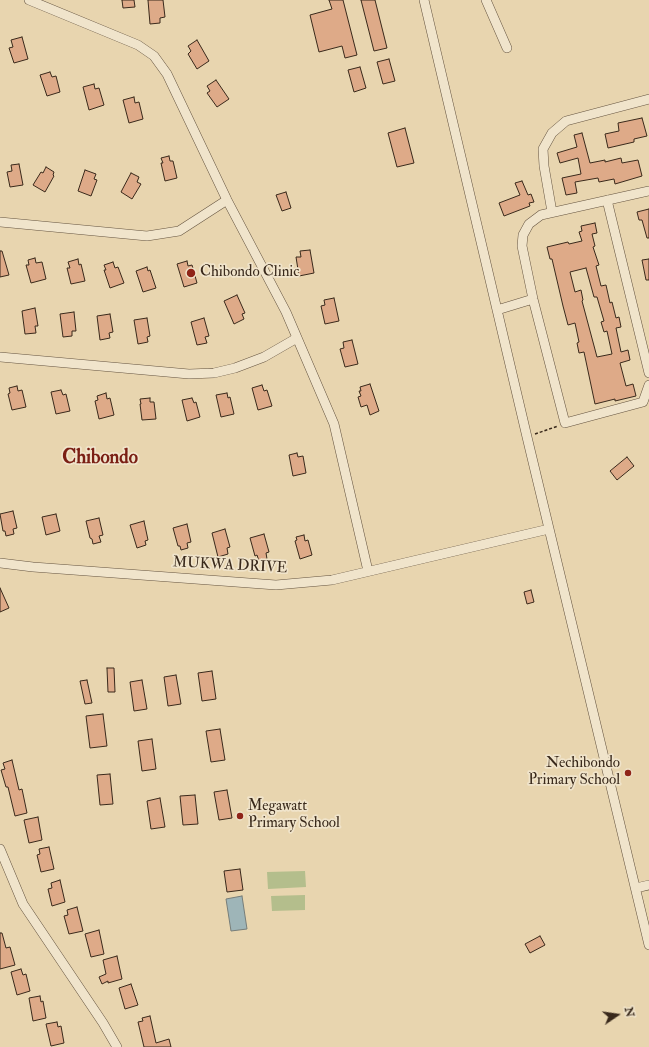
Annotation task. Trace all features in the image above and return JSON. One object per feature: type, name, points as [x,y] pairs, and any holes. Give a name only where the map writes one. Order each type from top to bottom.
[{"type":"street","points":[[29,0],[138,45],[154,56],[167,74],[227,200],[286,312],[334,424],[368,571]]},
{"type":"street","points":[[424,0],[649,945]]},
{"type":"street","points":[[486,0],[507,48]]},
{"type":"street","points":[[552,212],[544,166],[543,148],[552,133],[566,121],[649,99]]},
{"type":"street","points":[[649,190],[541,215],[529,224],[523,235],[522,246],[533,299],[566,423],[643,402],[649,385]]},
{"type":"street","points":[[0,222],[147,236],[179,231],[227,200]]},
{"type":"street","points":[[607,200],[646,350],[649,373]]},
{"type":"street","points":[[497,310],[533,299]]},
{"type":"street","points":[[0,357],[189,374],[214,373],[235,368],[264,357],[297,338]]},
{"type":"street","name":"MUKWA DRIVE","points":[[0,563],[33,568],[276,585],[332,580],[549,529]]},
{"type":"street","points":[[0,849],[23,904],[103,1023],[117,1047]]},
{"type":"street","points":[[636,888],[649,885]]},
{"type":"path","points":[[527,437],[566,423]]},
{"type":"green space","points":[[305,871],[306,887],[268,889],[267,872]]},
{"type":"green space","points":[[305,895],[305,910],[272,911],[271,896]]},
{"type":"water","points":[[242,896],[247,929],[231,931],[226,899]]},
{"type":"building","points":[[122,0],[134,0],[135,7],[123,8]]},
{"type":"building","points":[[148,0],[163,0],[165,17],[160,18],[160,23],[150,24]]},
{"type":"building","points":[[329,0],[343,0],[357,55],[345,58],[342,46],[319,52],[310,15],[332,9]]},
{"type":"building","points":[[361,0],[375,0],[387,48],[374,51]]},
{"type":"building","points":[[22,37],[28,59],[14,63],[9,48],[13,47],[11,40]]},
{"type":"building","points":[[197,40],[209,61],[197,69],[188,54],[191,51],[188,46]]},
{"type":"building","points":[[389,59],[395,81],[383,84],[377,62]]},
{"type":"building","points":[[360,67],[366,88],[354,92],[348,70]]},
{"type":"building","points":[[50,72],[52,77],[56,76],[60,92],[47,96],[40,75]]},
{"type":"building","points":[[216,80],[229,99],[217,107],[207,93],[210,91],[207,86]]},
{"type":"building","points":[[94,84],[95,89],[99,88],[104,105],[89,110],[83,87]]},
{"type":"building","points":[[134,97],[135,103],[139,102],[143,119],[129,123],[123,100]]},
{"type":"building","points":[[642,118],[647,136],[634,139],[634,142],[608,148],[605,134],[619,131],[618,123]]},
{"type":"building","points":[[405,128],[414,163],[397,167],[388,133]]},
{"type":"building","points":[[582,133],[590,163],[605,160],[605,162],[621,158],[622,163],[638,160],[642,176],[615,184],[614,179],[599,182],[598,178],[575,182],[577,193],[566,195],[562,178],[581,174],[578,158],[560,163],[557,153],[577,147],[574,135]]},
{"type":"building","points":[[169,156],[170,161],[173,161],[177,178],[165,181],[161,158]]},
{"type":"building","points":[[19,164],[23,185],[10,187],[7,172],[12,171],[11,165]]},
{"type":"building","points":[[46,167],[54,172],[54,176],[45,192],[33,185]]},
{"type":"building","points":[[85,170],[96,174],[94,179],[97,180],[91,196],[78,191]]},
{"type":"building","points":[[131,173],[139,177],[137,182],[141,184],[132,199],[121,192]]},
{"type":"building","points":[[522,181],[528,195],[531,194],[534,202],[529,203],[530,206],[504,216],[499,203],[520,195],[515,183]]},
{"type":"building","points":[[286,192],[291,208],[282,211],[276,195]]},
{"type":"building","points":[[649,209],[649,238],[647,238],[642,220],[639,220],[637,212]]},
{"type":"building","points":[[595,223],[597,233],[592,234],[595,246],[593,247],[599,265],[596,266],[601,286],[606,285],[610,303],[612,302],[616,318],[619,317],[621,327],[616,328],[621,352],[628,350],[630,360],[620,363],[626,386],[633,384],[636,396],[595,404],[584,352],[579,353],[577,343],[579,342],[575,323],[568,325],[552,259],[550,259],[547,247],[568,242],[569,244],[582,241],[579,232],[582,231],[581,226]],"holes":[[[586,268],[594,297],[597,297],[604,321],[601,322],[604,332],[607,331],[612,354],[597,357],[582,301],[581,290],[575,292],[570,272]]]},
{"type":"building","points":[[310,250],[314,273],[299,276],[296,257],[301,257],[300,251]]},
{"type":"building","points":[[0,251],[2,251],[9,275],[0,277]]},
{"type":"building","points":[[35,258],[36,263],[42,262],[46,279],[31,283],[26,265],[29,265],[28,260]]},
{"type":"building","points":[[78,259],[79,265],[81,264],[85,281],[71,284],[67,268],[70,268],[68,262]]},
{"type":"building","points":[[649,259],[649,280],[646,280],[642,260]]},
{"type":"building","points":[[187,261],[188,266],[192,265],[197,283],[184,287],[177,264]]},
{"type":"building","points":[[113,262],[115,268],[118,267],[124,283],[110,288],[104,270],[106,270],[104,265]]},
{"type":"building","points":[[147,267],[148,271],[150,270],[156,288],[143,292],[136,271]]},
{"type":"building","points":[[237,295],[245,313],[242,314],[244,319],[234,324],[224,301]]},
{"type":"building","points":[[334,298],[339,321],[325,324],[321,306],[325,305],[324,300]]},
{"type":"building","points":[[35,308],[38,326],[35,326],[36,333],[25,334],[22,311]]},
{"type":"building","points":[[74,312],[76,331],[72,331],[72,336],[63,337],[60,314]]},
{"type":"building","points":[[110,314],[113,332],[109,333],[110,338],[100,340],[97,316]]},
{"type":"building","points":[[147,318],[150,336],[147,337],[148,342],[138,344],[134,320]]},
{"type":"building","points":[[204,318],[209,336],[205,337],[207,343],[197,345],[191,322]]},
{"type":"building","points":[[352,340],[358,364],[345,367],[340,349],[344,348],[343,342]]},
{"type":"building","points":[[370,384],[379,411],[370,415],[367,405],[361,407],[358,397],[361,396],[359,391],[361,391],[360,387]]},
{"type":"building","points":[[262,385],[264,391],[267,390],[272,406],[258,410],[252,388]]},
{"type":"building","points":[[17,386],[18,391],[22,390],[26,407],[12,410],[8,394],[10,393],[9,388]]},
{"type":"building","points":[[61,390],[63,395],[66,394],[70,411],[56,414],[51,392]]},
{"type":"building","points":[[106,393],[107,399],[110,398],[114,415],[99,419],[95,401],[98,400],[97,396]]},
{"type":"building","points":[[227,393],[228,398],[230,397],[234,414],[221,417],[216,395]]},
{"type":"building","points":[[150,398],[150,402],[154,402],[156,419],[142,420],[140,399]]},
{"type":"building","points":[[192,398],[194,403],[196,402],[200,417],[187,421],[182,400]]},
{"type":"building","points":[[297,453],[298,457],[303,456],[306,473],[293,476],[289,455]]},
{"type":"building","points":[[627,457],[634,466],[617,480],[610,471]]},
{"type":"building","points":[[13,511],[17,528],[13,529],[14,534],[6,536],[5,531],[3,531],[0,514]]},
{"type":"building","points":[[56,514],[60,531],[46,535],[42,517]]},
{"type":"building","points":[[99,518],[103,535],[99,536],[101,542],[93,544],[86,521]]},
{"type":"building","points":[[144,521],[148,540],[145,541],[146,545],[137,548],[130,525]]},
{"type":"building","points":[[187,524],[191,542],[187,543],[188,548],[181,550],[180,546],[178,546],[173,528]]},
{"type":"building","points":[[225,529],[230,547],[227,548],[228,554],[218,557],[212,533]]},
{"type":"building","points":[[264,534],[269,552],[266,553],[267,559],[259,561],[257,555],[255,556],[250,538]]},
{"type":"building","points":[[304,535],[305,541],[308,540],[312,555],[300,559],[295,541],[297,540],[296,537]]},
{"type":"building","points":[[0,588],[9,608],[0,612]]},
{"type":"building","points":[[531,590],[534,602],[527,604],[524,592]]},
{"type":"building","points":[[107,668],[114,668],[115,692],[108,692]]},
{"type":"building","points":[[212,671],[216,699],[202,701],[198,673]]},
{"type":"building","points":[[176,675],[181,704],[168,706],[164,677]]},
{"type":"building","points":[[87,680],[92,703],[85,704],[80,681]]},
{"type":"building","points":[[142,680],[147,709],[134,711],[130,682]]},
{"type":"building","points":[[103,714],[107,746],[90,748],[86,716]]},
{"type":"building","points":[[220,729],[225,760],[211,762],[206,731]]},
{"type":"building","points":[[152,739],[156,769],[142,771],[138,741]]},
{"type":"building","points":[[12,760],[19,790],[22,789],[27,813],[15,816],[8,787],[6,787],[1,770],[5,769],[3,763]]},
{"type":"building","points":[[110,774],[113,804],[100,805],[97,775]]},
{"type":"building","points":[[227,790],[232,818],[219,820],[214,792]]},
{"type":"building","points":[[195,795],[198,824],[183,825],[180,796]]},
{"type":"building","points":[[160,798],[165,827],[151,829],[147,801]]},
{"type":"building","points":[[38,817],[42,840],[29,843],[24,820]]},
{"type":"building","points":[[49,847],[54,869],[41,872],[37,855],[40,854],[39,849]]},
{"type":"building","points":[[240,869],[243,890],[227,892],[224,871]]},
{"type":"building","points":[[60,880],[65,902],[52,906],[48,889],[52,888],[51,883]]},
{"type":"building","points":[[77,907],[83,931],[69,934],[64,916],[68,915],[67,910]]},
{"type":"building","points":[[99,930],[104,954],[91,957],[85,934]]},
{"type":"building","points":[[0,933],[2,933],[6,948],[10,947],[15,965],[0,969]]},
{"type":"building","points":[[540,936],[545,945],[530,953],[525,944]]},
{"type":"building","points":[[117,956],[122,979],[108,983],[108,981],[102,984],[99,977],[106,974],[103,960]]},
{"type":"building","points":[[21,969],[23,975],[26,974],[30,991],[17,995],[11,972]]},
{"type":"building","points":[[131,984],[138,1005],[125,1009],[119,988]]},
{"type":"building","points":[[40,996],[41,1002],[43,1001],[46,1018],[33,1021],[29,998]]},
{"type":"building","points":[[150,1016],[156,1043],[169,1039],[171,1047],[144,1047],[138,1022],[143,1021],[142,1018]]},
{"type":"building","points":[[57,1022],[58,1027],[61,1026],[64,1043],[51,1046],[46,1024]]},
{"type":"place","name":"Chibondo Clinic","points":[[191,273]]},
{"type":"place","name":"Nechibondo Primary School","points":[[628,773]]},
{"type":"place","name":"Megawatt Primary School","points":[[240,816]]},
{"type":"district","name":"Chibondo","points":[[100,459]]}]
